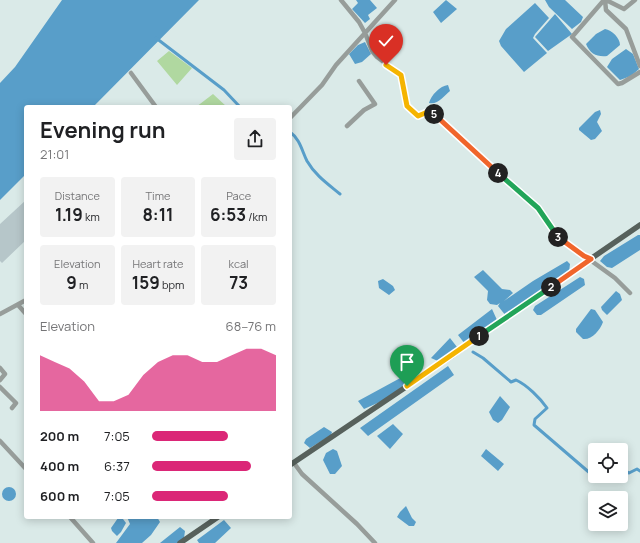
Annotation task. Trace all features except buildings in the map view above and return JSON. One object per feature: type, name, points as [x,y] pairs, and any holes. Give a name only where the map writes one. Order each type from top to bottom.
[{"type":"main road","points":[[292,463],[640,225]]},
{"type":"main road","points":[[180,543],[215,519]]},
{"type":"street","points":[[341,0],[366,33],[372,51],[377,57],[401,75],[407,106],[418,116],[430,111],[510,185],[538,208],[557,236],[584,256],[591,259],[615,278],[630,293]]},
{"type":"street","points":[[292,116],[322,85],[336,65],[395,0]]},
{"type":"street","points":[[605,0],[624,9],[635,0]]},
{"type":"street","points":[[605,0],[606,10],[626,29],[640,66]]},
{"type":"street","points":[[605,0],[572,37],[618,84],[640,72]]},
{"type":"street","points":[[131,73],[155,105]]},
{"type":"street","points":[[347,126],[364,110],[375,104],[359,81]]},
{"type":"street","points":[[0,314],[24,301]]},
{"type":"street","points":[[18,305],[24,312]]},
{"type":"street","points":[[0,368],[5,374],[0,380]]},
{"type":"street","points":[[0,387],[16,403],[12,408]]},
{"type":"street","points":[[0,441],[24,467]]},
{"type":"street","points":[[292,465],[358,524],[375,543]]},
{"type":"street","points":[[72,519],[93,543]]},
{"type":"green space","points":[[169,51],[192,68],[177,85],[157,61]]},
{"type":"green space","points":[[213,94],[225,105],[199,105]]},
{"type":"water","points":[[62,0],[199,0],[95,105],[24,105],[24,176],[0,200],[0,83],[15,67]]},
{"type":"water","points":[[356,0],[370,0],[377,8],[368,15],[370,19],[365,23],[352,9],[358,3]]},
{"type":"water","points":[[446,0],[457,9],[441,23],[433,12]]},
{"type":"water","points":[[545,0],[565,0],[583,17],[581,22],[572,29],[549,7]]},
{"type":"water","points":[[535,3],[549,18],[533,38],[547,53],[524,72],[501,46],[499,41],[506,29]]},
{"type":"water","points":[[555,14],[572,34],[548,51],[535,37]]},
{"type":"water","points":[[605,29],[615,35],[620,42],[620,45],[607,56],[600,56],[592,52],[586,44],[596,34]]},
{"type":"water","points":[[365,42],[371,54],[362,62],[355,64],[349,54],[358,45]]},
{"type":"water","points":[[626,49],[633,54],[639,69],[631,76],[620,80],[607,67],[612,59]]},
{"type":"water","points":[[448,85],[450,91],[443,98],[435,103],[429,103],[436,91]]},
{"type":"water","points":[[600,110],[601,114],[597,122],[602,131],[595,139],[591,140],[579,130],[579,128],[595,112]]},
{"type":"water","points":[[640,235],[640,250],[612,268],[607,267],[600,261],[604,256]]},
{"type":"water","points":[[567,261],[570,264],[569,272],[506,316],[498,306],[500,303],[497,305],[490,304],[487,300],[488,291],[474,277],[483,270],[502,289],[510,290],[513,293],[504,301],[533,281]]},
{"type":"water","points":[[580,277],[584,279],[585,285],[541,315],[537,315],[533,310],[535,306]]},
{"type":"water","points":[[383,279],[393,286],[395,290],[389,295],[379,288],[378,281]]},
{"type":"water","points":[[616,291],[620,294],[622,300],[607,315],[601,307]]},
{"type":"water","points":[[492,309],[497,320],[465,344],[458,335]]},
{"type":"water","points":[[591,309],[595,310],[603,322],[595,334],[590,338],[583,339],[576,332],[576,329]]},
{"type":"water","points":[[450,338],[457,347],[440,362],[431,358]]},
{"type":"water","points":[[448,366],[454,375],[368,436],[360,428]]},
{"type":"water","points":[[404,376],[409,382],[382,401],[364,409],[358,401]]},
{"type":"water","points":[[500,396],[510,407],[502,420],[498,423],[493,420],[489,412]]},
{"type":"water","points":[[393,424],[403,434],[390,449],[377,436]]},
{"type":"water","points":[[324,427],[332,432],[331,435],[310,448],[304,443],[306,439]]},
{"type":"water","points":[[333,449],[337,451],[342,466],[335,474],[330,474],[323,460],[326,453]]},
{"type":"water","points":[[486,449],[504,464],[498,471],[481,456]]},
{"type":"water","points":[[9,487],[14,489],[16,494],[14,499],[9,501],[4,499],[2,494],[4,489]]},
{"type":"water","points":[[406,506],[412,518],[416,522],[414,526],[409,526],[397,517]]},
{"type":"water","points":[[117,519],[123,519],[126,523],[117,536],[111,528]]},
{"type":"water","points":[[128,519],[158,519],[160,522],[151,535],[142,543],[116,543],[130,524]]},
{"type":"water","points":[[224,520],[231,528],[215,543],[199,543],[197,540]]},
{"type":"water","points":[[180,527],[185,531],[184,538],[178,543],[160,543]]},
{"type":"waterway","points":[[156,38],[224,90],[238,105]]},
{"type":"waterway","points":[[292,134],[314,171],[340,194]]},
{"type":"waterway","points":[[473,352],[483,358],[511,382],[516,380],[533,392],[541,400],[547,408],[535,419],[534,425],[588,471]]},
{"type":"waterway","points":[[628,472],[637,469],[640,471]]},
{"type":"route","points":[[386,65],[401,75],[407,106],[413,112],[418,116],[430,111],[510,185],[538,208],[557,236],[584,256],[591,259],[407,386]]}]
